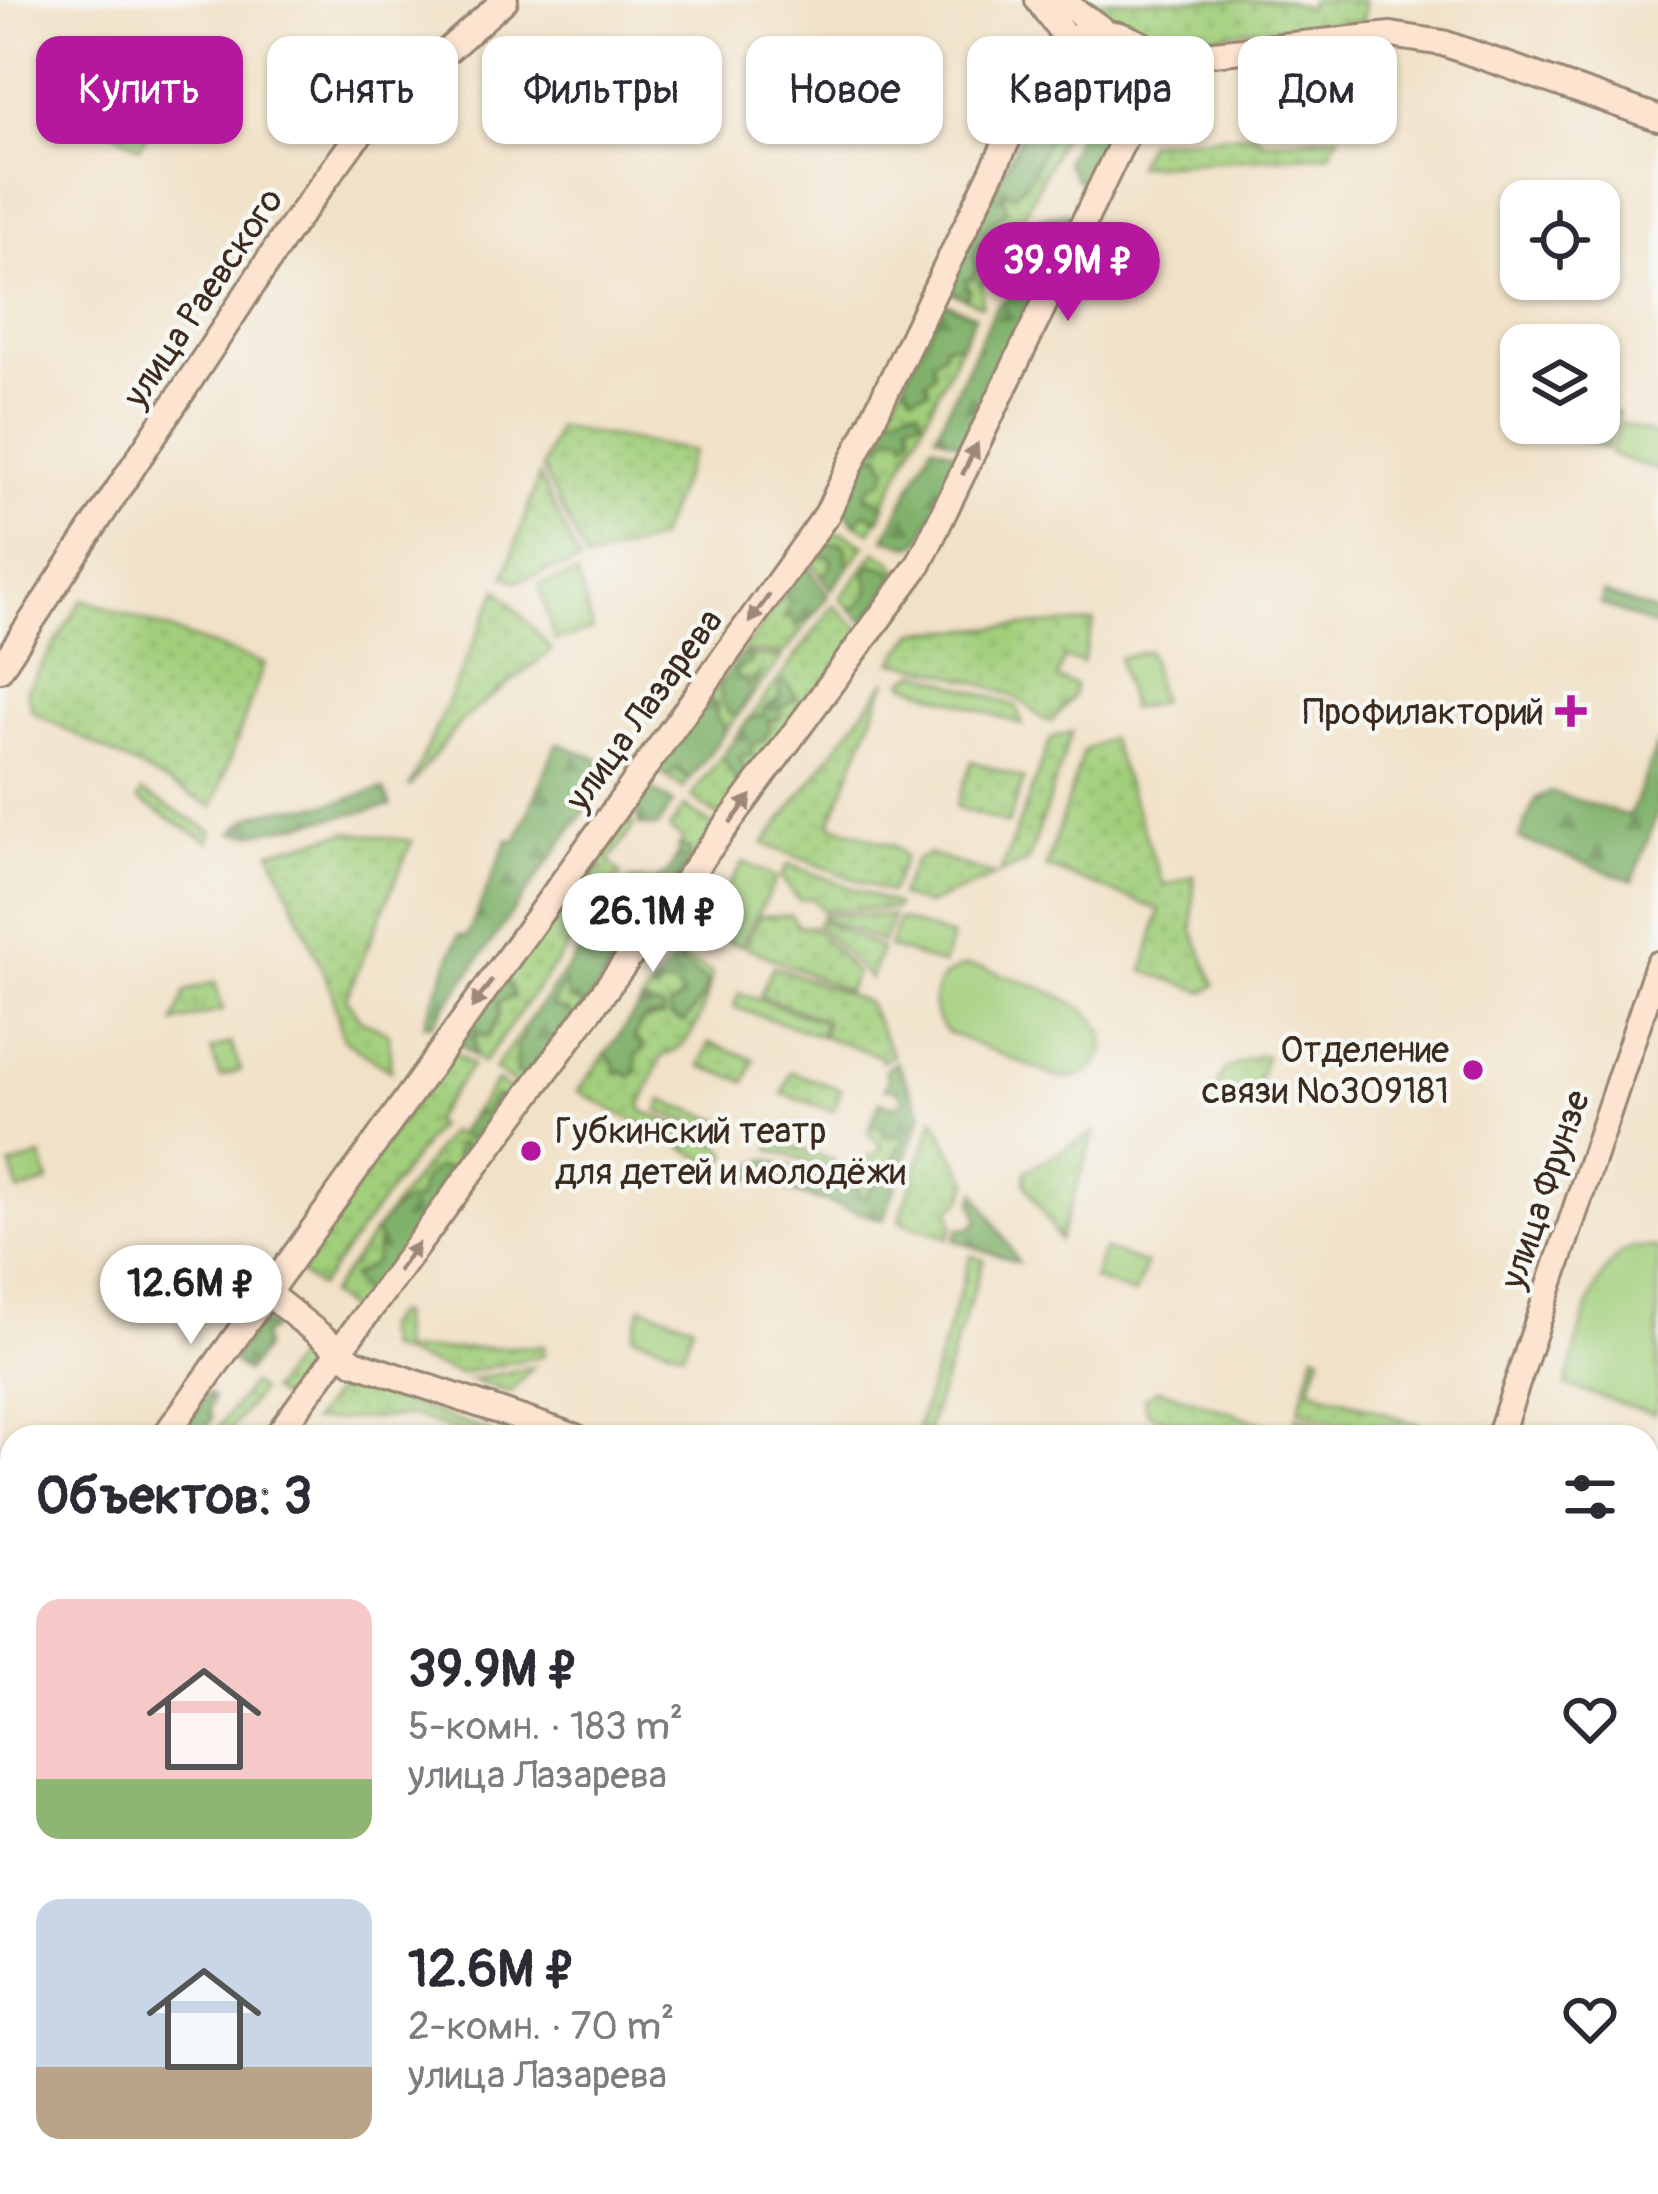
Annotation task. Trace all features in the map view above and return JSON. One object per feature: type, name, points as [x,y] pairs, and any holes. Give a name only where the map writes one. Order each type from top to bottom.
[{"type":"main road","name":"улица Раевского","points":[[0,669],[286,234],[353,142],[389,102],[505,0]]},
{"type":"main road","points":[[1038,0],[1064,36]]},
{"type":"main road","points":[[1060,0],[1102,29],[1122,36]]},
{"type":"main road","points":[[1073,36],[1102,29]]},
{"type":"main road","points":[[1214,53],[1391,35],[1443,44],[1658,118]]},
{"type":"main road","name":"улица Лазарева","points":[[173,1425],[827,514],[1006,144]]},
{"type":"main road","points":[[285,1425],[919,564],[1122,144]]},
{"type":"main road","name":"улица Фрунзе","points":[[1503,1425],[1658,964]]},
{"type":"main road","points":[[267,1293],[354,1362],[541,1425]]},
{"type":"green space","points":[[1085,0],[1285,0],[1307,8],[1311,0],[1364,0],[1363,21],[1211,36],[1163,36],[1081,8]]},
{"type":"green space","points":[[1238,134],[1238,144],[1334,144],[1329,154],[1136,166],[1146,144],[1214,144],[1214,136]]},
{"type":"green space","points":[[1016,144],[1058,144],[997,272],[982,284],[982,306],[945,289]]},
{"type":"green space","points":[[1017,144],[1045,144],[1033,172],[1017,192],[1003,195],[1007,210],[990,223],[974,255],[978,268],[965,281],[970,290],[965,298],[945,289]]},
{"type":"green space","points":[[1073,144],[1113,144],[1091,187],[1077,180],[1065,161]]},
{"type":"green space","points":[[1072,215],[1075,225],[968,447],[936,434],[996,306],[1010,297],[1009,278],[1038,218]]},
{"type":"green space","points":[[943,302],[975,315],[871,532],[852,522],[844,508],[846,500]]},
{"type":"green space","points":[[943,302],[975,315],[961,345],[944,344],[943,352],[933,360],[935,374],[926,380],[929,390],[913,395],[904,382]]},
{"type":"green space","points":[[919,408],[922,418],[909,420],[912,434],[906,441],[904,435],[890,434],[883,445],[873,445],[889,412]]},
{"type":"green space","points":[[1620,426],[1658,436],[1658,471],[1610,454],[1614,444],[1620,444]]},
{"type":"green space","points":[[557,427],[693,451],[658,539],[587,561],[542,469]]},
{"type":"green space","points":[[932,444],[964,455],[919,542],[911,546],[885,539]]},
{"type":"green space","points":[[869,452],[881,454],[888,468],[883,480],[866,494],[885,505],[879,520],[865,512],[855,524],[844,508]]},
{"type":"green space","points":[[539,476],[580,562],[517,581],[505,576]]},
{"type":"green space","points":[[844,533],[865,545],[831,590],[809,558],[828,534]]},
{"type":"green space","points":[[824,544],[846,547],[848,568],[831,590],[821,574],[830,570],[831,557],[822,556],[821,550]]},
{"type":"green space","points":[[876,551],[900,572],[868,624],[840,599]]},
{"type":"green space","points":[[806,563],[828,596],[785,653],[743,652]]},
{"type":"green space","points":[[806,563],[828,596],[795,627],[794,617],[784,619],[792,601],[785,593]]},
{"type":"green space","points":[[872,564],[893,571],[894,578],[868,624],[850,609],[869,592],[865,572]]},
{"type":"green space","points":[[577,574],[593,630],[555,641],[539,585]]},
{"type":"green space","points":[[498,589],[552,650],[462,720],[409,788]]},
{"type":"green space","points":[[1603,593],[1658,613],[1658,628],[1601,604]]},
{"type":"green space","points":[[83,599],[264,664],[213,807],[33,712],[26,691]]},
{"type":"green space","points":[[834,605],[863,632],[723,820],[691,797]]},
{"type":"green space","points":[[1094,622],[1082,663],[1064,658],[1057,679],[1075,685],[1073,696],[1051,722],[996,689],[893,662],[915,632]]},
{"type":"green space","points":[[1149,651],[1160,702],[1130,709],[1119,658]]},
{"type":"green space","points":[[740,656],[782,657],[683,788],[654,768]]},
{"type":"green space","points":[[740,656],[751,656],[750,663],[735,671],[747,686],[763,670],[737,716],[729,714],[721,699],[720,682]]},
{"type":"green space","points":[[919,672],[1016,706],[1023,725],[905,684]]},
{"type":"green space","points":[[887,680],[830,824],[895,846],[905,856],[890,893],[764,844]]},
{"type":"green space","points":[[785,681],[797,697],[782,708],[779,719],[767,721],[770,729],[764,740],[751,745],[752,755],[739,756],[745,770],[743,781],[737,783],[722,756],[750,718],[764,716],[764,708],[779,699],[779,686]]},
{"type":"green space","points":[[707,698],[717,704],[716,717],[724,725],[722,736],[691,777],[678,767],[667,777],[654,768]]},
{"type":"green space","points":[[1072,732],[1028,862],[1000,874],[1051,738]]},
{"type":"green space","points":[[1110,738],[1164,886],[1194,876],[1193,930],[1215,985],[1205,992],[1144,971],[1160,910],[1046,867],[1084,750]]},
{"type":"green space","points":[[1658,742],[1658,811],[1633,881],[1519,839],[1536,798],[1551,792],[1631,813]]},
{"type":"green space","points":[[557,743],[598,759],[609,777],[432,1025],[424,1024],[459,935],[467,937],[508,839],[516,842]]},
{"type":"green space","points":[[972,761],[1024,779],[1008,824],[956,807]]},
{"type":"green space","points":[[645,785],[673,803],[657,827],[639,825],[636,798]]},
{"type":"green space","points":[[383,789],[391,806],[251,834],[233,833],[266,811],[335,803]]},
{"type":"green space","points":[[142,792],[213,832],[209,842],[138,800]]},
{"type":"green space","points":[[631,801],[633,827],[609,861],[621,874],[483,1063],[457,1042]]},
{"type":"green space","points":[[685,806],[717,829],[523,1090],[494,1069],[631,881],[654,881],[667,873],[683,839],[669,829]]},
{"type":"green space","points":[[348,832],[412,841],[346,998],[360,1019],[389,1034],[391,1071],[343,1039],[332,992],[271,851]]},
{"type":"green space","points":[[605,837],[606,852],[596,862],[602,868],[591,876],[598,885],[579,902],[567,905],[568,915],[563,918],[558,913],[564,906],[559,901]]},
{"type":"green space","points":[[679,845],[689,849],[690,856],[662,902],[639,907],[636,918],[642,929],[585,1006],[568,998],[565,982],[551,1007],[566,1010],[575,1019],[533,1076],[516,1074],[516,1049],[523,1029],[631,881],[664,875]]},
{"type":"green space","points":[[928,854],[996,876],[927,905],[899,896],[914,861]]},
{"type":"green space","points":[[744,862],[777,878],[740,946],[699,930]]},
{"type":"green space","points":[[788,864],[897,905],[895,909],[822,910],[813,898],[798,900],[781,877]]},
{"type":"green space","points":[[822,914],[893,916],[883,942],[822,918]]},
{"type":"green space","points":[[791,915],[798,926],[814,927],[856,973],[847,991],[744,946],[760,916]]},
{"type":"green space","points":[[899,919],[952,937],[943,965],[889,947]]},
{"type":"green space","points":[[820,920],[881,948],[870,979],[817,924]]},
{"type":"green space","points":[[676,956],[707,982],[703,997],[684,1022],[671,1016],[669,1007],[683,997],[675,985],[660,986],[656,993],[651,989]]},
{"type":"green space","points":[[679,957],[712,973],[707,997],[690,1034],[673,1052],[662,1056],[641,1106],[644,1112],[715,1137],[727,1154],[721,1168],[578,1091],[605,1054],[615,1064],[615,1072],[630,1077],[636,1072],[636,1055],[645,1047],[635,1038],[640,1022],[664,1016],[663,1009],[642,1002],[651,989],[656,993],[660,986],[675,985],[682,997],[669,1008],[671,1017],[684,1022],[704,997],[707,981],[684,967]]},
{"type":"green space","points":[[773,966],[867,1002],[893,1056],[882,1061],[880,1056],[822,1036],[826,1021],[760,996]]},
{"type":"green space","points":[[966,966],[1043,988],[1084,1010],[1098,1024],[1104,1040],[1097,1064],[1083,1075],[1059,1078],[946,1032],[935,1012],[935,993],[946,976]]},
{"type":"green space","points":[[502,979],[514,997],[499,1002],[499,1015],[489,1036],[475,1035],[475,1056],[457,1042]]},
{"type":"green space","points":[[215,982],[223,1010],[174,1023],[186,991]]},
{"type":"green space","points":[[739,993],[824,1022],[820,1036],[734,1007]]},
{"type":"green space","points":[[642,1002],[663,1009],[663,1017],[650,1016],[640,1022],[634,1038],[645,1047],[636,1055],[637,1071],[630,1077],[624,1071],[615,1072],[606,1054]]},
{"type":"green space","points":[[231,1043],[241,1070],[220,1077],[211,1050]]},
{"type":"green space","points":[[709,1043],[754,1059],[746,1082],[701,1066]]},
{"type":"green space","points":[[452,1050],[472,1065],[432,1121],[437,1126],[319,1287],[293,1269]]},
{"type":"green space","points":[[1266,1056],[1252,1102],[1234,1097],[1207,1103],[1225,1070]]},
{"type":"green space","points":[[897,1062],[922,1114],[883,1220],[734,1174],[767,1159],[838,1186],[856,1177],[858,1197],[868,1197],[869,1188],[877,1187],[875,1179],[888,1169],[906,1137],[884,1136],[883,1128],[871,1125],[880,1101],[894,1106],[905,1102],[897,1089],[884,1089],[885,1070]]},
{"type":"green space","points":[[791,1072],[841,1089],[834,1111],[783,1094]]},
{"type":"green space","points":[[497,1081],[519,1096],[356,1315],[328,1295],[449,1132],[456,1136]]},
{"type":"green space","points":[[501,1096],[510,1108],[491,1134],[479,1131],[468,1140],[458,1133],[473,1113],[482,1114],[494,1097]]},
{"type":"green space","points":[[662,1100],[729,1123],[725,1134],[659,1111]]},
{"type":"green space","points":[[934,1118],[969,1182],[963,1199],[950,1210],[953,1225],[948,1238],[899,1221]]},
{"type":"green space","points":[[871,1125],[883,1128],[885,1136],[906,1137],[887,1169],[875,1179],[877,1187],[869,1188],[868,1197],[858,1197],[859,1181],[852,1176],[857,1163],[879,1152],[880,1144],[868,1133]]},
{"type":"green space","points":[[1095,1132],[1059,1240],[1025,1183],[1026,1171]]},
{"type":"green space","points":[[773,1140],[835,1161],[832,1170],[770,1149]]},
{"type":"green space","points":[[457,1144],[463,1144],[474,1157],[371,1294],[362,1293],[351,1277],[374,1263],[379,1239],[374,1232],[398,1206],[417,1200],[423,1180],[436,1168],[456,1169],[461,1163],[455,1157]]},
{"type":"green space","points":[[41,1156],[49,1182],[19,1192],[11,1166]]},
{"type":"green space","points":[[976,1192],[1018,1262],[954,1240],[959,1228],[970,1229],[979,1219],[973,1202]]},
{"type":"green space","points":[[1635,1247],[1658,1248],[1658,1401],[1654,1414],[1566,1386],[1597,1286],[1620,1255]]},
{"type":"green space","points":[[1103,1249],[1146,1264],[1135,1294],[1093,1279]]},
{"type":"green space","points":[[971,1255],[984,1259],[929,1425],[918,1425]]},
{"type":"green space","points":[[642,1306],[693,1324],[683,1352],[633,1335]]},
{"type":"green space","points":[[393,1314],[399,1314],[401,1351],[544,1346],[543,1356],[459,1374],[386,1349],[382,1328]]},
{"type":"green space","points":[[258,1324],[272,1329],[262,1335],[264,1348],[246,1372],[231,1360]]},
{"type":"green space","points":[[305,1345],[316,1362],[289,1404],[270,1391]]},
{"type":"green space","points":[[1315,1352],[1321,1355],[1310,1388],[1419,1425],[1346,1425],[1299,1410]]},
{"type":"green space","points":[[533,1367],[510,1393],[470,1380]]},
{"type":"green space","points":[[251,1384],[260,1390],[234,1425],[220,1425]]},
{"type":"green space","points":[[1159,1389],[1269,1425],[1182,1425],[1152,1415],[1144,1398]]},
{"type":"green space","points":[[367,1390],[470,1425],[439,1425],[412,1416],[312,1421],[335,1392]]},
{"type":"green space","points":[[208,1393],[213,1398],[208,1425],[185,1425]]},
{"type":"green space","points":[[1297,1416],[1324,1425],[1294,1425]]},
{"type":"place","name":"Профилакторий","points":[[1571,711]]},
{"type":"place","name":"Отделение связи №309181","points":[[1473,1070]]},
{"type":"place","name":"Губкинский театр для детей и молодёжи","points":[[531,1151]]}]
